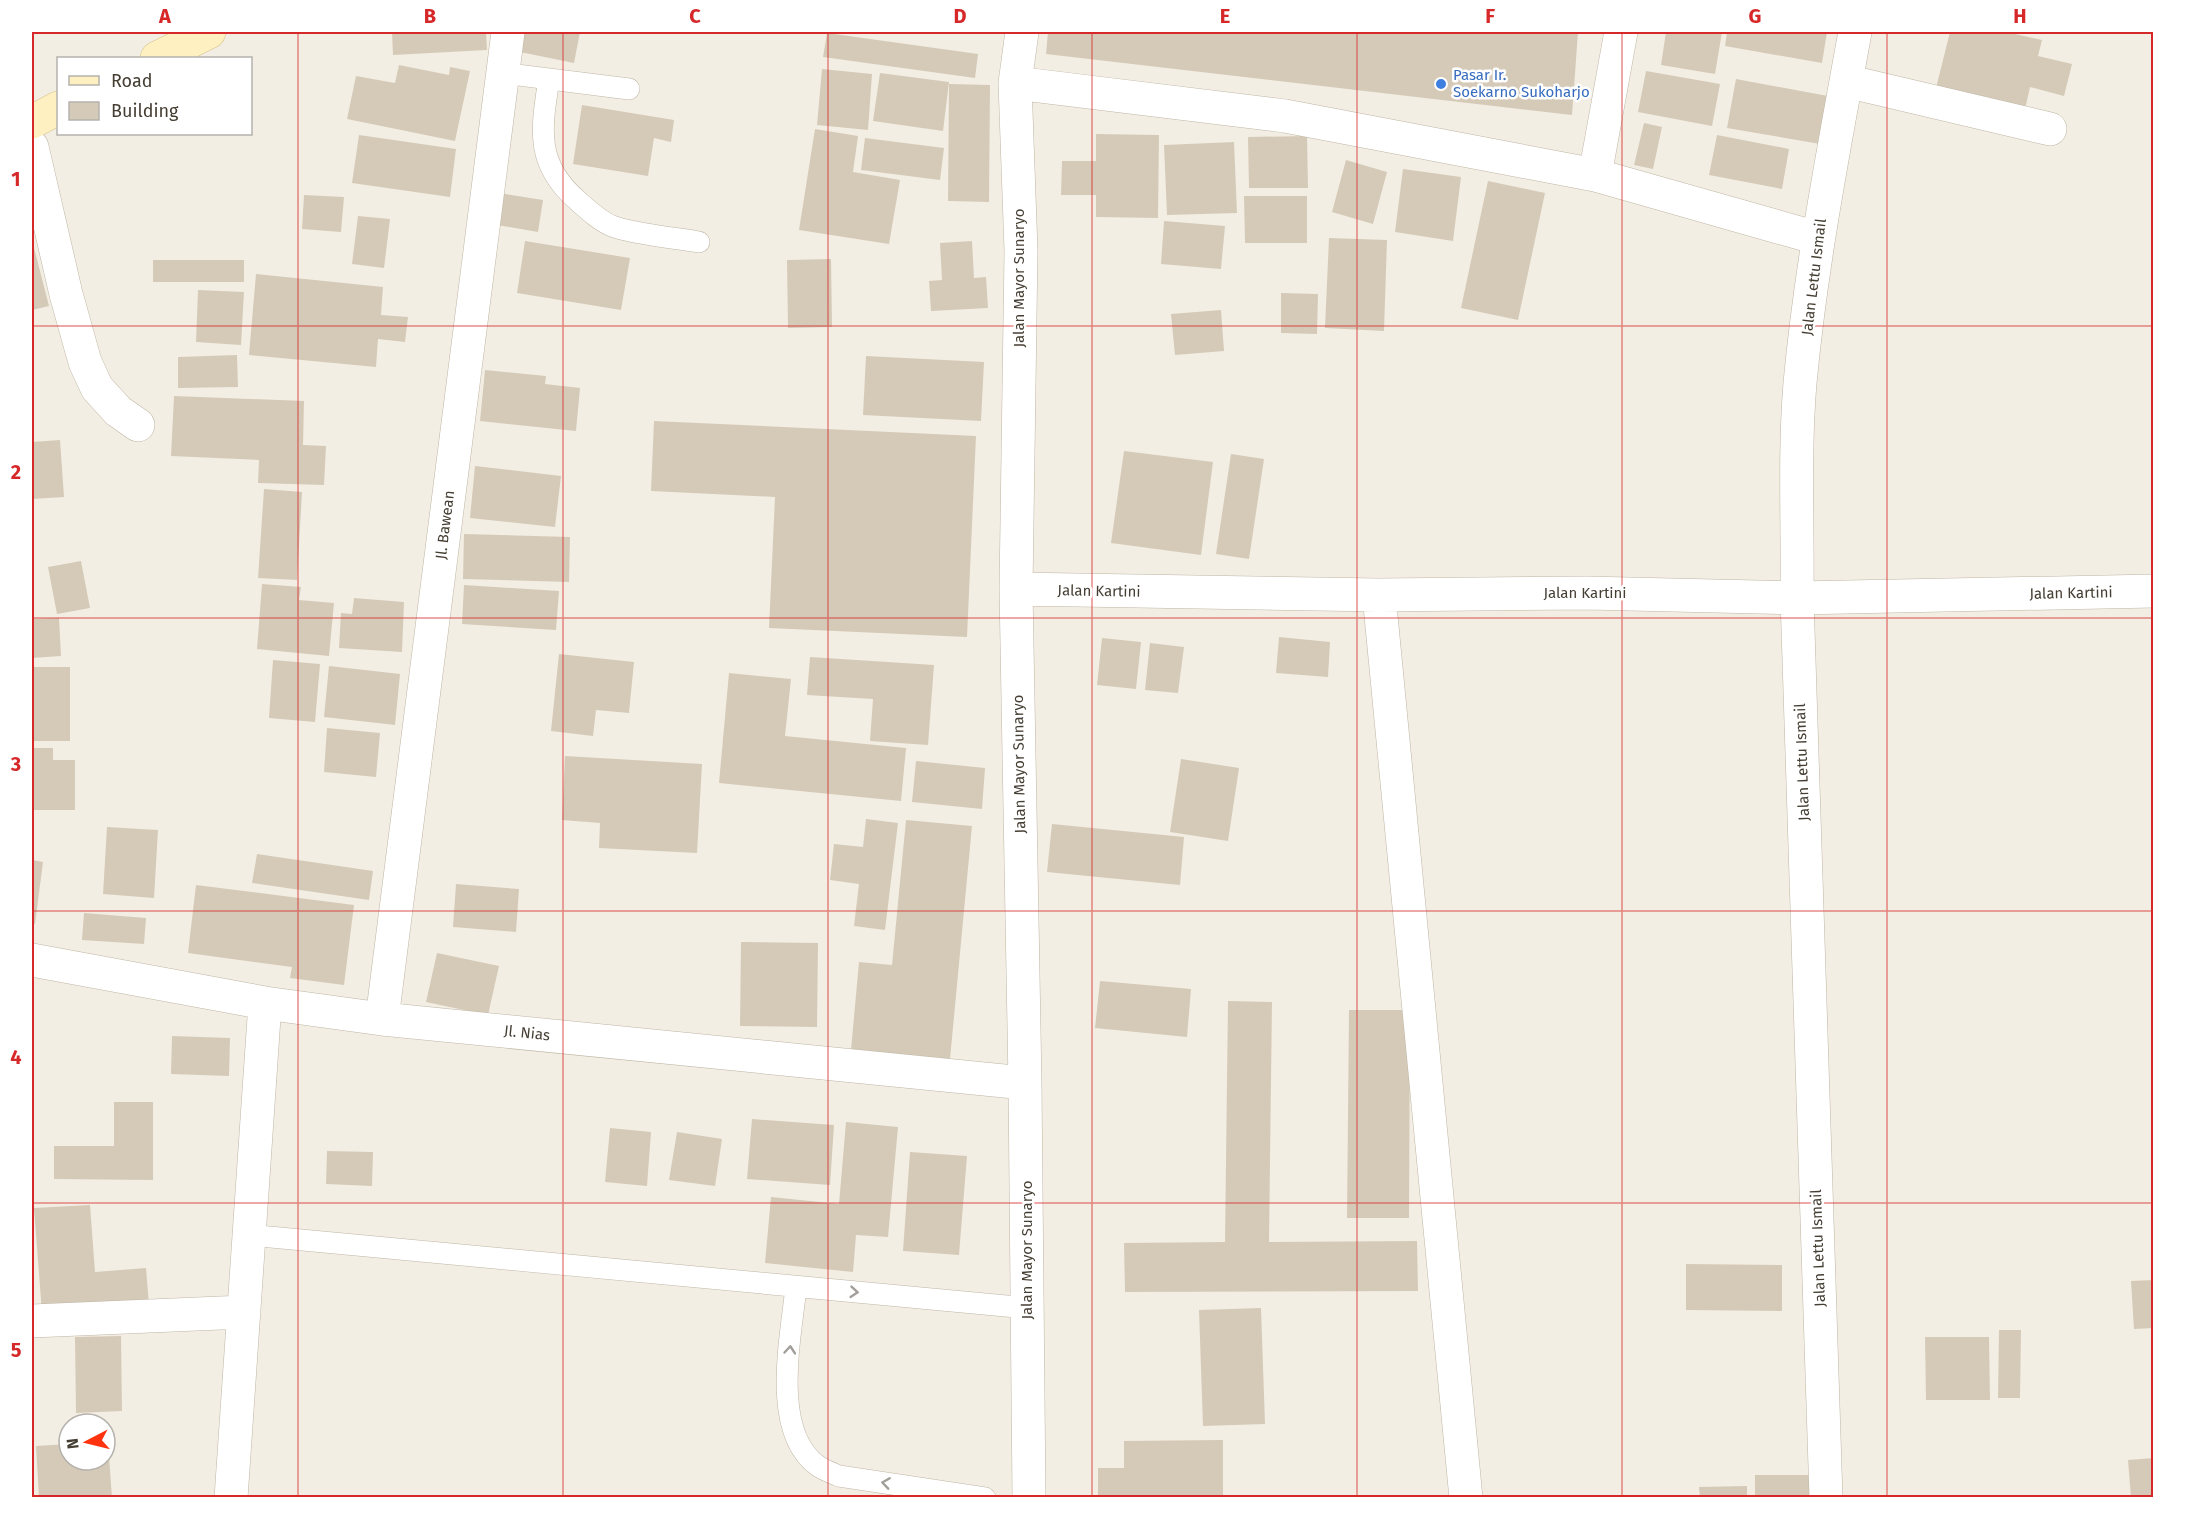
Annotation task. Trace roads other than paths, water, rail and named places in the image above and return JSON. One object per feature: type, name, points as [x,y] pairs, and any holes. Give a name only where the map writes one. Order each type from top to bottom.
[{"type":"main road","points":[[158,57],[191,35]]},
{"type":"main road","points":[[32,122],[57,109]]},
{"type":"street","name":"Jl. Bawean","points":[[382,1019],[508,32]]},
{"type":"street","name":"Jalan Mayor Sunaryo","points":[[1022,32],[1015,83],[1021,251],[1016,590],[1025,1083],[1029,1497]]},
{"type":"street","points":[[1595,175],[1621,32]]},
{"type":"street","name":"Jalan Lettu Ismail","points":[[1826,1497],[1797,598],[1800,385],[1818,238],[1855,32]]},
{"type":"street","points":[[1846,81],[2050,129]]},
{"type":"street","points":[[1015,83],[1286,116],[1595,175],[1818,238]]},
{"type":"street","points":[[32,147],[66,294],[85,362],[97,388],[118,411],[138,425]]},
{"type":"street","name":"Jalan Kartini","points":[[1016,590],[1380,595],[1586,593],[1797,598],[2154,591]]},
{"type":"street","points":[[1380,595],[1466,1497]]},
{"type":"street","name":"Jl. Nias","points":[[32,960],[265,1003],[382,1019],[1025,1083]]},
{"type":"street","points":[[231,1497],[265,1003]]},
{"type":"street","points":[[32,1321],[244,1312]]},
{"type":"lane","points":[[502,73],[628,89]]},
{"type":"lane","points":[[549,79],[542,142],[548,165],[566,191],[612,226],[699,242]]},
{"type":"lane","points":[[249,1235],[1027,1308]]},
{"type":"lane","points":[[796,1287],[789,1365],[788,1409],[798,1442],[817,1466],[839,1476],[985,1497]]},
{"type":"place","name":"Pasar Ir. Soekarno Sukoharjo","points":[[1441,84]]}]
